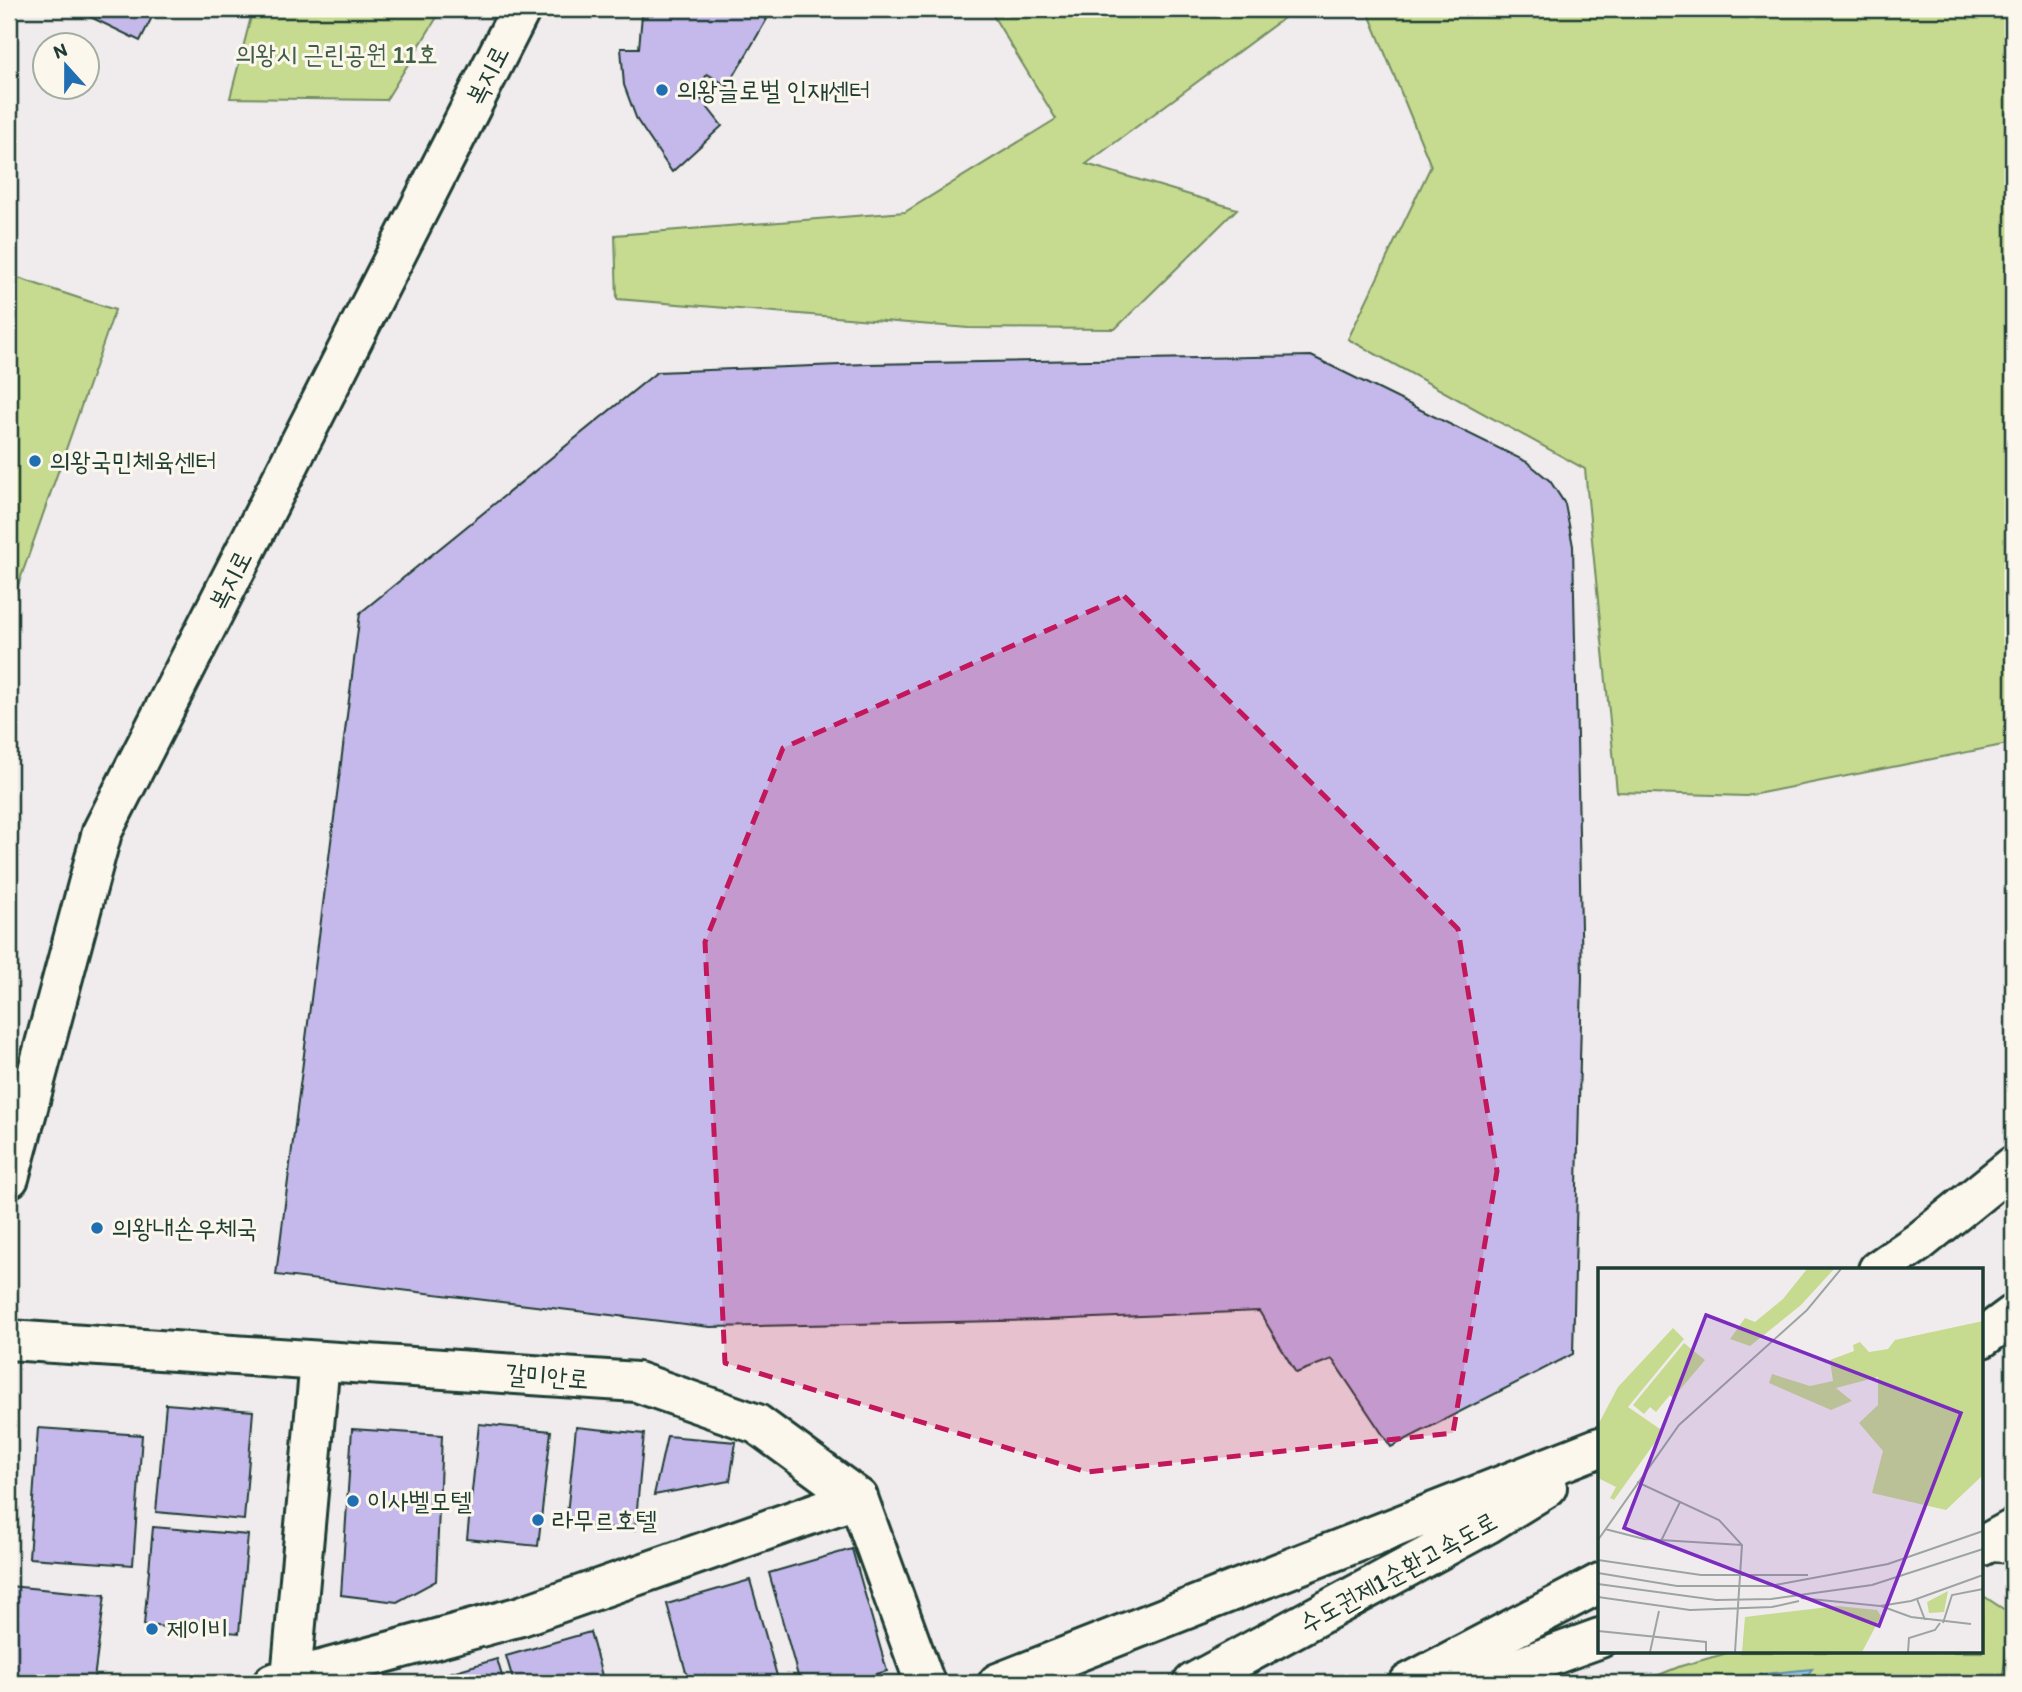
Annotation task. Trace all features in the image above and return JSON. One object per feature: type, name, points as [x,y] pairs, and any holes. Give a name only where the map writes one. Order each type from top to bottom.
[{"type":"main road","name":"복지로","points":[[9,1178],[102,832],[521,9]]},
{"type":"main road","points":[[1881,1268],[1919,1242],[2013,1166]]},
{"type":"main road","points":[[1983,1337],[2013,1315]]},
{"type":"main road","name":"갈미안로","points":[[9,1339],[636,1382],[758,1424],[858,1498]]},
{"type":"main road","points":[[320,1361],[282,1681],[521,1616],[858,1498],[925,1683]]},
{"type":"main road","points":[[998,1683],[1598,1448]]},
{"type":"main road","name":"수도권제1순환고속도로","points":[[1193,1683],[1487,1524],[1598,1457]]},
{"type":"main road","points":[[1983,1547],[2013,1529]]},
{"type":"main road","points":[[1409,1683],[1598,1584]]},
{"type":"main road","points":[[1466,1683],[1598,1590]]},
{"type":"main road","points":[[1475,1683],[1598,1639]]},
{"type":"lane","points":[[1983,1548],[2013,1553]]},
{"type":"highlighted area","points":[[1124,596],[1458,929],[1497,1171],[1453,1433],[1087,1472],[725,1363],[705,942],[783,748]]},
{"type":"green space","name":"의왕시 근린공원 11호","points":[[253,9],[442,9],[386,100],[230,98]]},
{"type":"green space","points":[[989,9],[1296,9],[1086,164],[1237,209],[1115,329],[968,328],[617,299],[615,235],[905,212],[1056,119]]},
{"type":"green space","points":[[1367,9],[2013,9],[2013,743],[1746,796],[1617,792],[1585,469],[1348,339],[1431,166]]},
{"type":"green space","name":"의왕국민체육센터","points":[[9,275],[115,310],[9,611]]},
{"type":"green space","points":[[1983,1596],[2011,1614],[2002,1683],[1639,1683],[1681,1666],[1724,1654],[1983,1654]]},
{"type":"water","points":[[1812,1669],[1801,1683],[1720,1683],[1725,1678]]},
{"type":"building","points":[[74,9],[156,9],[140,41]]},
{"type":"building","name":"의왕글로벌 인재센터","points":[[653,9],[750,9],[749,11],[767,19],[728,86],[707,74],[697,94],[722,126],[672,172],[637,120],[624,85],[621,48],[639,48],[642,15],[651,15]]},
{"type":"building","points":[[1311,356],[1527,462],[1550,481],[1565,504],[1573,546],[1582,977],[1573,1354],[1391,1447],[1332,1359],[1296,1373],[1259,1311],[1047,1320],[710,1327],[276,1275],[360,613],[657,372],[867,364]]},
{"type":"building","points":[[166,1404],[253,1411],[244,1520],[156,1512]]},
{"type":"building","points":[[479,1424],[551,1431],[538,1546],[467,1539]]},
{"type":"building","points":[[576,1427],[644,1434],[635,1530],[566,1524]]},
{"type":"building","points":[[38,1428],[142,1435],[133,1565],[29,1558]]},
{"type":"building","points":[[352,1429],[442,1435],[436,1581],[397,1602],[341,1595]]},
{"type":"building","points":[[667,1436],[736,1442],[730,1481],[654,1495]]},
{"type":"building","points":[[153,1527],[248,1535],[239,1633],[144,1625]]},
{"type":"building","points":[[852,1549],[887,1671],[845,1683],[800,1683],[769,1573]]},
{"type":"building","points":[[750,1580],[779,1683],[689,1683],[667,1604]]},
{"type":"building","points":[[9,1586],[105,1595],[94,1679],[71,1683],[9,1683]]},
{"type":"building","points":[[590,1632],[604,1683],[514,1683],[506,1656]]},
{"type":"building","points":[[497,1659],[504,1683],[414,1683]]},
{"type":"place","name":"의왕글로벌 인재센터","points":[[662,90]]},
{"type":"place","name":"의왕국민체육센터","points":[[35,461]]},
{"type":"place","name":"의왕내손우체국","points":[[97,1228]]},
{"type":"place","name":"이사벨모텔","points":[[353,1501]]},
{"type":"place","name":"라무르호텔","points":[[538,1520]]},
{"type":"place","name":"제이비","points":[[152,1629]]}]
